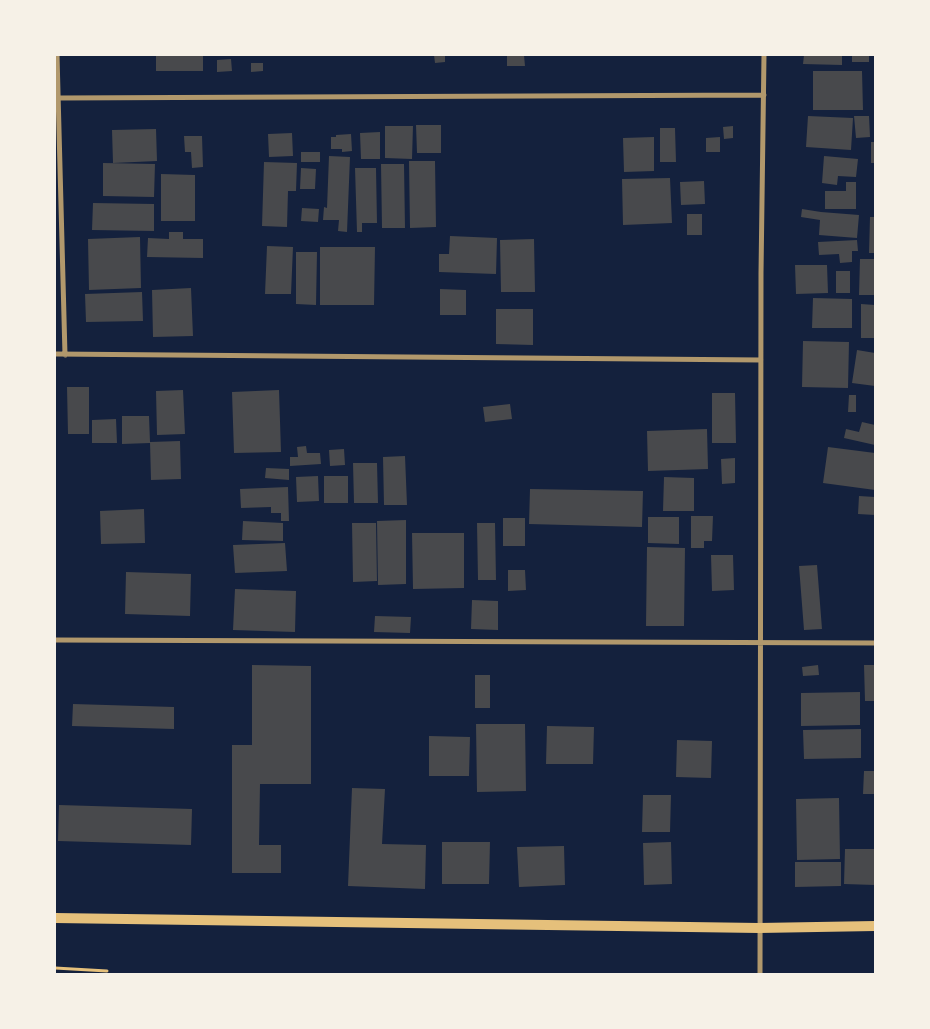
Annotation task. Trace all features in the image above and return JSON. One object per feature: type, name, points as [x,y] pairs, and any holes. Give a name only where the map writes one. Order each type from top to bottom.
[{"type":"main road","points":[[55,918],[760,928],[875,926]]},
{"type":"street","points":[[57,55],[65,354]]},
{"type":"street","points":[[760,974],[761,360],[764,55]]},
{"type":"street","points":[[59,98],[764,95]]},
{"type":"street","points":[[55,354],[761,360]]},
{"type":"street","points":[[55,640],[875,642]]},
{"type":"path","points":[[55,968],[107,971]]},
{"type":"building","points":[[156,55],[203,55],[203,71],[156,71]]},
{"type":"building","points":[[434,55],[445,55],[445,62],[435,63]]},
{"type":"building","points":[[507,55],[524,55],[525,66],[507,66]]},
{"type":"building","points":[[804,55],[842,55],[842,65],[803,64]]},
{"type":"building","points":[[852,55],[869,55],[869,62],[852,62]]},
{"type":"building","points":[[231,59],[232,71],[217,72],[217,60]]},
{"type":"building","points":[[251,63],[263,63],[263,71],[251,72]]},
{"type":"building","points":[[813,71],[862,71],[863,110],[813,110]]},
{"type":"building","points":[[808,116],[853,118],[851,150],[806,147]]},
{"type":"building","points":[[854,116],[869,116],[870,137],[856,138]]},
{"type":"building","points":[[416,125],[441,125],[441,153],[417,153]]},
{"type":"building","points":[[385,126],[413,126],[412,159],[385,158]]},
{"type":"building","points":[[733,126],[733,138],[724,139],[723,127]]},
{"type":"building","points":[[660,128],[675,128],[676,162],[660,162]]},
{"type":"building","points":[[156,129],[157,161],[113,163],[112,130]]},
{"type":"building","points":[[380,132],[380,159],[361,159],[360,133]]},
{"type":"building","points":[[292,133],[293,156],[269,157],[268,134]]},
{"type":"building","points":[[351,134],[352,151],[342,152],[342,149],[331,149],[331,137]]},
{"type":"building","points":[[184,136],[202,136],[203,167],[192,168],[191,152],[185,152]]},
{"type":"building","points":[[654,137],[654,171],[624,172],[623,138]]},
{"type":"building","points":[[720,137],[720,152],[706,152],[706,138]]},
{"type":"building","points":[[871,142],[875,142],[875,163],[871,163]]},
{"type":"building","points":[[301,152],[320,152],[320,162],[301,162]]},
{"type":"building","points":[[329,156],[350,157],[347,232],[338,231],[339,220],[323,220],[324,207],[327,208]]},
{"type":"building","points":[[824,156],[858,159],[856,177],[838,176],[837,185],[822,183]]},
{"type":"building","points":[[409,161],[435,161],[436,227],[410,228]]},
{"type":"building","points":[[264,162],[297,163],[296,191],[288,191],[287,227],[262,226]]},
{"type":"building","points":[[103,163],[155,164],[154,197],[103,196]]},
{"type":"building","points":[[381,164],[404,164],[405,228],[382,228]]},
{"type":"building","points":[[301,168],[316,169],[315,189],[300,189]]},
{"type":"building","points":[[355,168],[376,168],[377,223],[362,223],[362,232],[357,232]]},
{"type":"building","points":[[161,174],[195,175],[195,221],[161,221]]},
{"type":"building","points":[[670,178],[672,223],[623,225],[622,179]]},
{"type":"building","points":[[704,181],[705,204],[681,205],[680,182]]},
{"type":"building","points":[[846,182],[856,182],[856,209],[825,209],[825,191],[846,191]]},
{"type":"building","points":[[93,203],[154,204],[154,231],[92,230]]},
{"type":"building","points":[[302,208],[319,209],[318,222],[301,221]]},
{"type":"building","points":[[802,209],[859,215],[857,238],[819,235],[820,220],[801,217]]},
{"type":"building","points":[[687,214],[702,214],[702,235],[687,235]]},
{"type":"building","points":[[870,217],[875,217],[875,253],[869,253]]},
{"type":"building","points":[[169,232],[183,232],[183,239],[203,239],[203,258],[147,257],[148,238],[169,239]]},
{"type":"building","points":[[450,236],[497,238],[496,274],[439,272],[439,254],[449,254]]},
{"type":"building","points":[[140,237],[141,288],[89,290],[88,239]]},
{"type":"building","points":[[534,239],[535,292],[501,292],[500,240]]},
{"type":"building","points":[[857,240],[858,251],[852,251],[852,262],[840,263],[839,254],[819,255],[818,242]]},
{"type":"building","points":[[267,246],[293,247],[291,294],[265,294]]},
{"type":"building","points":[[320,247],[375,247],[374,305],[320,305]]},
{"type":"building","points":[[296,252],[317,252],[316,305],[296,304]]},
{"type":"building","points":[[860,259],[875,259],[875,295],[859,295]]},
{"type":"building","points":[[795,265],[827,265],[828,293],[796,294]]},
{"type":"building","points":[[836,271],[850,271],[850,293],[836,293]]},
{"type":"building","points":[[191,288],[193,336],[153,337],[152,290]]},
{"type":"building","points":[[440,289],[466,290],[466,315],[440,315]]},
{"type":"building","points":[[142,292],[143,321],[86,322],[85,294]]},
{"type":"building","points":[[813,298],[852,299],[852,328],[812,328]]},
{"type":"building","points":[[861,304],[875,305],[875,338],[861,338]]},
{"type":"building","points":[[496,309],[533,309],[533,345],[496,344]]},
{"type":"building","points":[[803,341],[849,342],[848,388],[802,387]]},
{"type":"building","points":[[857,350],[875,353],[875,386],[852,383]]},
{"type":"building","points":[[67,387],[89,387],[89,434],[68,434]]},
{"type":"building","points":[[183,390],[185,434],[157,435],[156,391]]},
{"type":"building","points":[[279,390],[281,452],[234,453],[232,392]]},
{"type":"building","points":[[712,393],[735,393],[736,443],[712,443]]},
{"type":"building","points":[[849,395],[856,395],[856,412],[848,412]]},
{"type":"building","points":[[510,404],[512,419],[485,422],[483,407]]},
{"type":"building","points":[[122,416],[149,416],[150,443],[122,444]]},
{"type":"building","points":[[116,419],[117,443],[92,443],[92,420]]},
{"type":"building","points":[[862,422],[875,425],[875,445],[844,438],[846,429],[859,432]]},
{"type":"building","points":[[707,429],[708,469],[648,471],[647,431]]},
{"type":"building","points":[[180,441],[181,479],[151,480],[150,442]]},
{"type":"building","points":[[306,446],[307,453],[320,453],[321,464],[290,466],[290,457],[298,457],[297,447]]},
{"type":"building","points":[[828,447],[875,453],[875,490],[823,483]]},
{"type":"building","points":[[344,449],[345,465],[330,466],[329,450]]},
{"type":"building","points":[[405,456],[407,505],[384,505],[383,457]]},
{"type":"building","points":[[735,458],[735,483],[722,484],[721,459]]},
{"type":"building","points":[[353,463],[377,463],[378,503],[354,503]]},
{"type":"building","points":[[266,468],[289,469],[289,480],[265,478]]},
{"type":"building","points":[[318,476],[319,501],[297,502],[296,477]]},
{"type":"building","points":[[324,476],[348,476],[348,503],[324,503]]},
{"type":"building","points":[[664,477],[694,478],[694,511],[663,511]]},
{"type":"building","points":[[288,487],[289,521],[281,521],[281,513],[271,513],[271,507],[241,508],[240,489]]},
{"type":"building","points":[[530,489],[643,491],[642,527],[529,524]]},
{"type":"building","points":[[859,496],[875,497],[875,515],[858,514]]},
{"type":"building","points":[[144,509],[145,543],[101,544],[100,511]]},
{"type":"building","points":[[691,516],[713,516],[712,541],[704,541],[704,548],[691,548]]},
{"type":"building","points":[[648,517],[679,517],[679,544],[648,543]]},
{"type":"building","points":[[503,518],[525,518],[525,546],[503,546]]},
{"type":"building","points":[[406,520],[406,584],[378,585],[377,521]]},
{"type":"building","points":[[243,521],[283,523],[283,541],[242,540]]},
{"type":"building","points":[[352,523],[376,523],[377,581],[353,582]]},
{"type":"building","points":[[477,523],[495,523],[496,580],[478,580]]},
{"type":"building","points":[[412,533],[464,533],[464,588],[413,589]]},
{"type":"building","points":[[285,543],[287,571],[235,573],[233,545]]},
{"type":"building","points":[[647,547],[685,548],[684,626],[646,626]]},
{"type":"building","points":[[711,555],[733,555],[734,590],[712,591]]},
{"type":"building","points":[[817,565],[822,629],[804,630],[799,566]]},
{"type":"building","points":[[508,570],[525,570],[526,590],[508,591]]},
{"type":"building","points":[[126,572],[191,574],[190,616],[125,614]]},
{"type":"building","points":[[235,589],[296,591],[295,632],[233,630]]},
{"type":"building","points":[[472,600],[498,601],[498,630],[471,629]]},
{"type":"building","points":[[375,616],[411,617],[410,633],[374,632]]},
{"type":"building","points":[[252,665],[311,666],[311,784],[260,784],[259,845],[281,845],[281,873],[232,873],[232,745],[252,745]]},
{"type":"building","points":[[818,665],[819,675],[803,676],[802,667]]},
{"type":"building","points":[[864,665],[875,665],[875,701],[865,701]]},
{"type":"building","points":[[475,675],[490,675],[490,708],[475,708]]},
{"type":"building","points":[[860,692],[860,725],[801,726],[801,693]]},
{"type":"building","points":[[73,704],[174,707],[174,729],[72,726]]},
{"type":"building","points":[[476,724],[525,724],[526,791],[477,792]]},
{"type":"building","points":[[547,726],[594,727],[593,764],[546,764]]},
{"type":"building","points":[[861,729],[861,758],[804,759],[803,730]]},
{"type":"building","points":[[429,736],[470,737],[469,776],[429,776]]},
{"type":"building","points":[[677,740],[712,741],[711,778],[676,777]]},
{"type":"building","points":[[864,771],[875,771],[875,794],[863,794]]},
{"type":"building","points":[[352,788],[385,789],[382,844],[426,845],[425,889],[348,886]]},
{"type":"building","points":[[643,795],[671,795],[670,832],[642,832]]},
{"type":"building","points":[[839,798],[840,859],[797,860],[796,799]]},
{"type":"building","points":[[59,805],[192,809],[191,845],[58,841]]},
{"type":"building","points":[[442,842],[490,842],[489,884],[442,884]]},
{"type":"building","points":[[671,842],[672,884],[644,885],[643,843]]},
{"type":"building","points":[[564,846],[565,885],[519,887],[517,847]]},
{"type":"building","points":[[845,849],[875,849],[875,885],[844,884]]},
{"type":"building","points":[[795,862],[841,862],[841,886],[795,887]]}]
